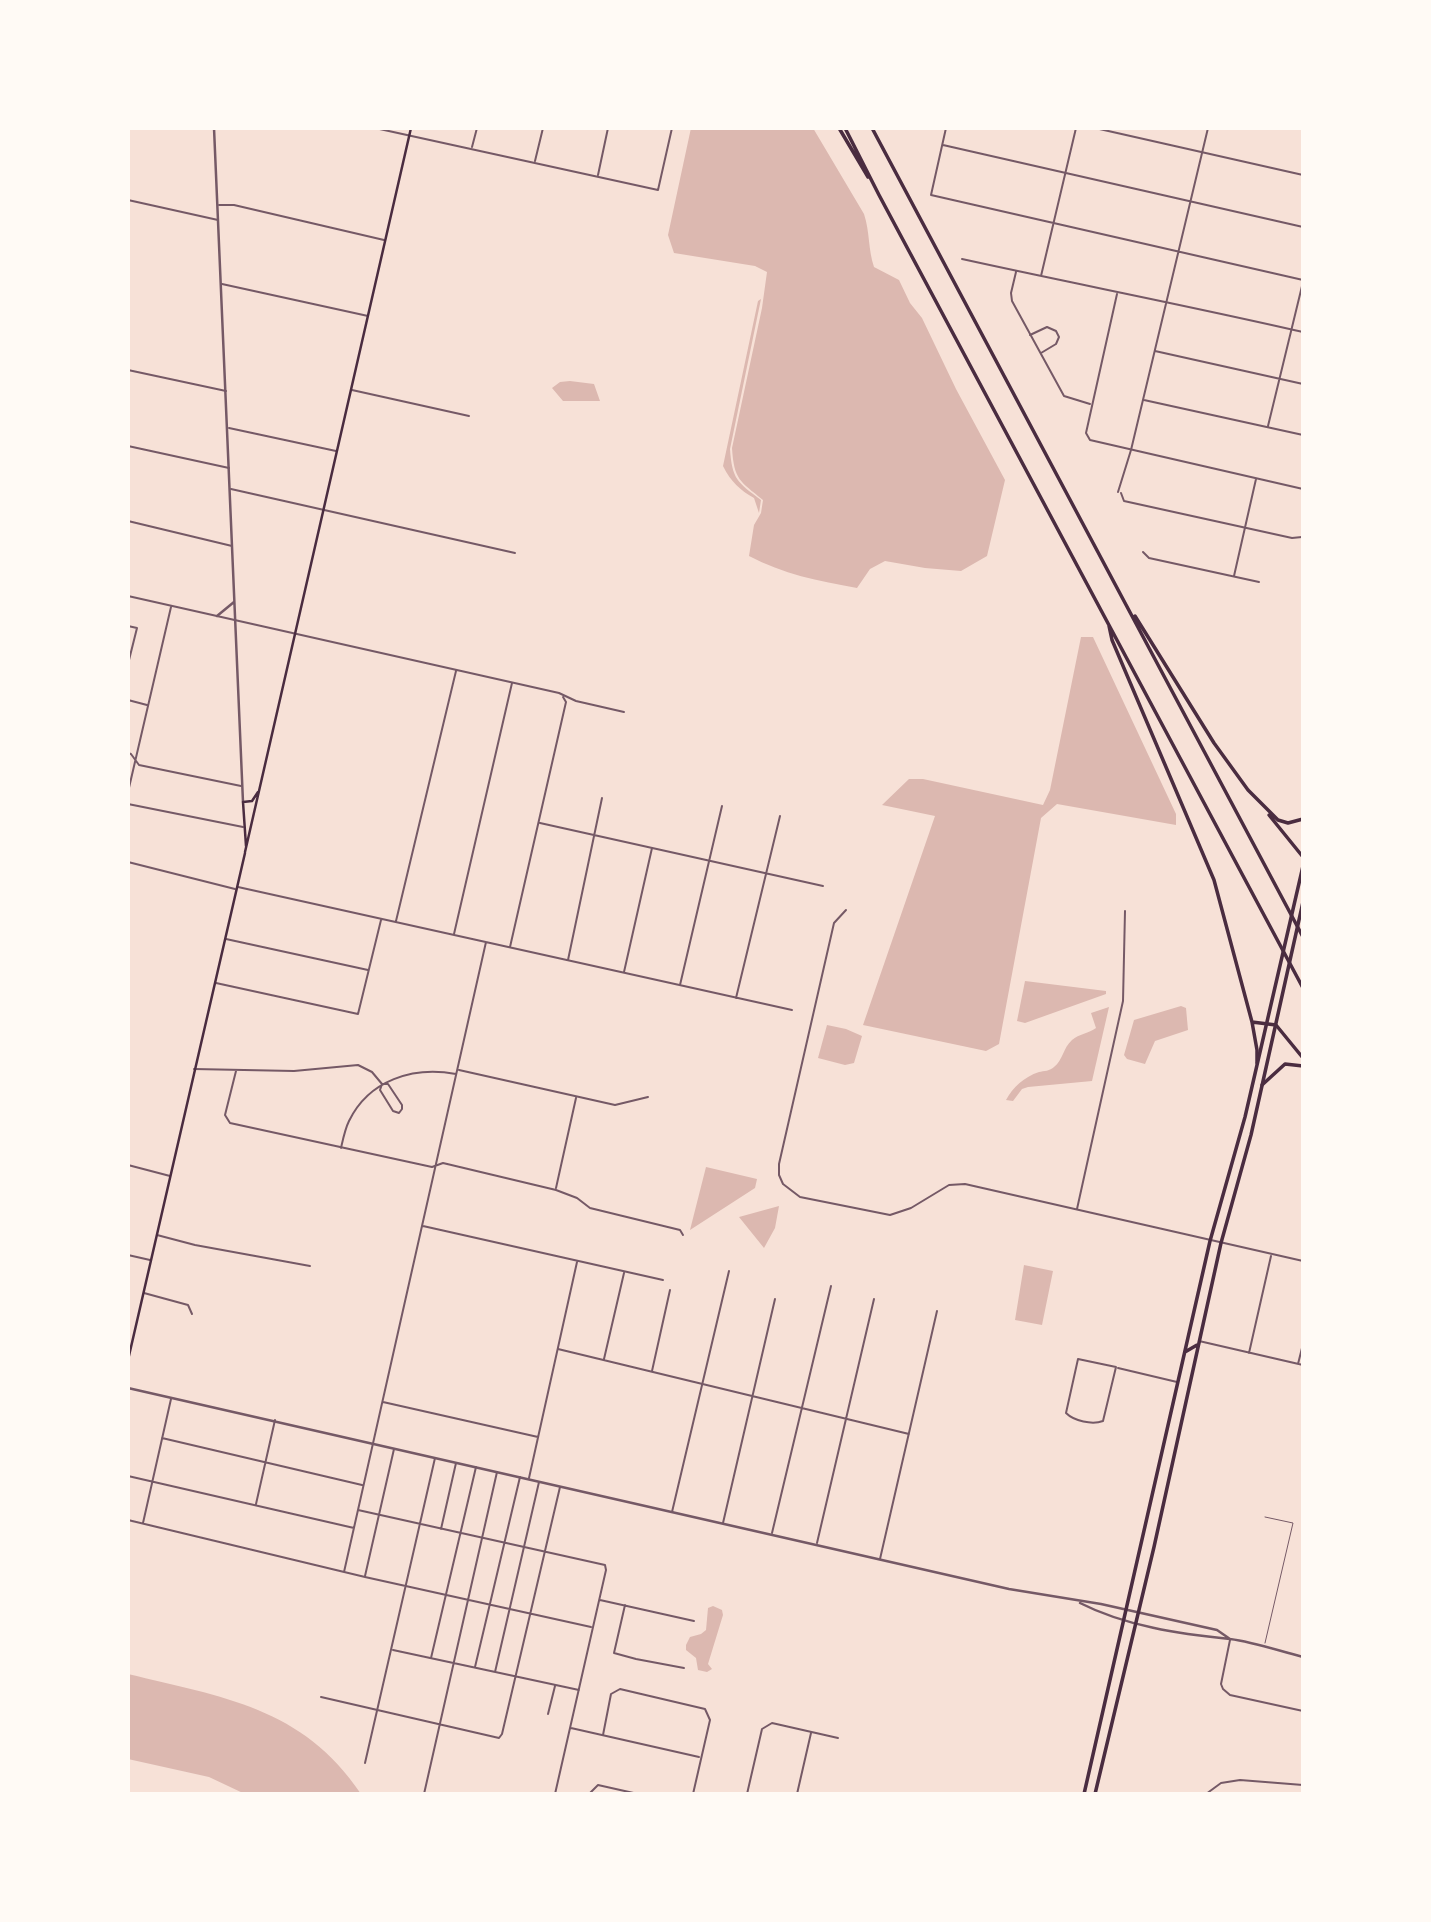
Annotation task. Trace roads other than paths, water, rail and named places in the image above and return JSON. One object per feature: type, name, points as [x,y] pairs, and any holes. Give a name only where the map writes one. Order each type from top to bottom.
[{"type":"main road","points":[[128,1360],[129,1345],[254,820],[411,128]]},
{"type":"main road","points":[[839,128],[879,195]]},
{"type":"main road","points":[[845,128],[1303,987]]},
{"type":"main road","points":[[872,128],[1303,937]]},
{"type":"main road","points":[[1116,584],[1208,733],[1248,790],[1303,856]]},
{"type":"main road","points":[[1107,620],[1112,640],[1214,880],[1252,1022],[1257,1063]]},
{"type":"main road","points":[[245,852],[243,802],[252,801],[260,789]]},
{"type":"main road","points":[[1248,790],[1278,820],[1288,823],[1303,819]]},
{"type":"main road","points":[[245,827],[254,820]]},
{"type":"main road","points":[[1084,1794],[1210,1241],[1267,1024],[1303,866]]},
{"type":"main road","points":[[1095,1794],[1221,1243],[1251,1138],[1303,902]]},
{"type":"main road","points":[[1252,1022],[1276,1025],[1303,1058]]},
{"type":"main road","points":[[1262,1085],[1285,1065],[1303,1066]]},
{"type":"main road","points":[[1185,1352],[1198,1343]]},
{"type":"main road","points":[[1185,1352],[1193,1366]]},
{"type":"street","points":[[214,128],[243,802]]},
{"type":"street","points":[[375,128],[658,190],[672,128]]},
{"type":"street","points":[[472,149],[477,128]]},
{"type":"street","points":[[535,162],[543,128]]},
{"type":"street","points":[[597,176],[608,128]]},
{"type":"street","points":[[946,128],[931,195],[1303,281],[1268,427]]},
{"type":"street","points":[[1041,276],[1076,128]]},
{"type":"street","points":[[1096,128],[1303,175]]},
{"type":"street","points":[[1208,128],[1119,492],[1124,501],[1292,538],[1302,537]]},
{"type":"street","points":[[942,145],[1303,227]]},
{"type":"street","points":[[128,200],[218,220]]},
{"type":"street","points":[[218,205],[234,205],[386,240]]},
{"type":"street","points":[[962,259],[1303,332]]},
{"type":"street","points":[[1016,271],[1012,301],[1064,396],[1092,404]]},
{"type":"street","points":[[222,284],[368,316]]},
{"type":"street","points":[[1117,294],[1086,433],[1090,440],[1303,489]]},
{"type":"street","points":[[1030,335],[1047,327],[1054,328],[1058,334],[1056,344],[1040,353]]},
{"type":"street","points":[[1154,351],[1303,384]]},
{"type":"street","points":[[128,370],[226,391]]},
{"type":"street","points":[[351,390],[469,416]]},
{"type":"street","points":[[1143,400],[1303,435]]},
{"type":"street","points":[[228,428],[336,451]]},
{"type":"street","points":[[128,446],[229,468]]},
{"type":"street","points":[[1234,576],[1257,478]]},
{"type":"street","points":[[230,489],[515,553]]},
{"type":"street","points":[[128,521],[232,546]]},
{"type":"street","points":[[1143,552],[1149,558],[1259,582]]},
{"type":"street","points":[[128,596],[512,682],[624,712]]},
{"type":"street","points":[[217,616],[234,602]]},
{"type":"street","points":[[128,792],[171,606]]},
{"type":"street","points":[[128,626],[137,628],[128,664]]},
{"type":"street","points":[[396,922],[456,670]]},
{"type":"street","points":[[454,935],[512,682]]},
{"type":"street","points":[[510,948],[566,702],[563,696]]},
{"type":"street","points":[[128,701],[148,705]]},
{"type":"street","points":[[128,753],[139,765],[243,786]]},
{"type":"street","points":[[568,961],[602,798]]},
{"type":"street","points":[[128,804],[245,827]]},
{"type":"street","points":[[680,985],[722,806]]},
{"type":"street","points":[[736,998],[780,816]]},
{"type":"street","points":[[540,823],[823,886]]},
{"type":"street","points":[[624,973],[652,847]]},
{"type":"street","points":[[128,862],[792,1010]]},
{"type":"street","points":[[846,910],[834,923],[779,1164],[779,1175],[783,1184],[800,1196],[890,1215],[911,1208],[949,1185],[965,1184],[1303,1261]]},
{"type":"street","points":[[1077,1210],[1123,1001],[1125,911]]},
{"type":"street","points":[[215,982],[358,1014],[381,919]]},
{"type":"street","points":[[225,939],[368,971]]},
{"type":"street","points":[[344,1572],[486,942]]},
{"type":"street","points":[[194,1069],[294,1071],[358,1065],[372,1072],[382,1084]]},
{"type":"street","points":[[341,1148],[348,1123],[358,1106],[382,1084],[404,1074],[425,1070],[457,1074]]},
{"type":"street","points":[[458,1070],[615,1105],[648,1097]]},
{"type":"street","points":[[236,1071],[226,1118],[230,1123],[435,1167],[443,1163],[556,1190],[577,1198],[590,1208],[680,1230],[683,1235]]},
{"type":"street","points":[[382,1084],[388,1084],[396,1094],[403,1107],[399,1113],[393,1111],[380,1090],[382,1084]]},
{"type":"street","points":[[556,1190],[577,1097]]},
{"type":"street","points":[[128,1165],[170,1176]]},
{"type":"street","points":[[422,1226],[663,1280]]},
{"type":"street","points":[[156,1235],[195,1245],[310,1266]]},
{"type":"street","points":[[128,1255],[150,1260]]},
{"type":"street","points":[[1249,1353],[1271,1255]]},
{"type":"street","points":[[529,1478],[578,1261]]},
{"type":"street","points":[[672,1512],[729,1271]]},
{"type":"street","points":[[604,1360],[624,1272]]},
{"type":"street","points":[[771,1535],[831,1286]]},
{"type":"street","points":[[651,1372],[670,1290]]},
{"type":"street","points":[[143,1292],[188,1305],[192,1314]]},
{"type":"street","points":[[817,1545],[874,1298]]},
{"type":"street","points":[[723,1523],[775,1299]]},
{"type":"street","points":[[880,1560],[937,1311]]},
{"type":"street","points":[[1198,1343],[1303,1365]]},
{"type":"street","points":[[1298,1364],[1303,1344]]},
{"type":"street","points":[[558,1349],[909,1434]]},
{"type":"street","points":[[1116,1367],[1103,1421],[1096,1423],[1070,1417],[1066,1413],[1078,1359],[1116,1367],[1178,1382]]},
{"type":"street","points":[[128,1388],[1009,1590],[1127,1609],[1217,1630],[1230,1639]]},
{"type":"street","points":[[142,1524],[172,1398]]},
{"type":"street","points":[[382,1401],[538,1437]]},
{"type":"street","points":[[256,1506],[275,1420]]},
{"type":"street","points":[[162,1438],[364,1486]]},
{"type":"street","points":[[365,1577],[395,1448]]},
{"type":"street","points":[[365,1763],[435,1457]]},
{"type":"street","points":[[441,1529],[456,1462]]},
{"type":"street","points":[[431,1658],[477,1466]]},
{"type":"street","points":[[424,1794],[498,1471]]},
{"type":"street","points":[[128,1476],[354,1528]]},
{"type":"street","points":[[475,1667],[520,1476]]},
{"type":"street","points":[[495,1672],[539,1481]]},
{"type":"street","points":[[321,1698],[499,1738],[560,1486]]},
{"type":"street","points":[[358,1510],[605,1565],[555,1794]]},
{"type":"street","points":[[128,1520],[365,1577],[593,1627]]},
{"type":"street","points":[[599,1599],[694,1621]]},
{"type":"street","points":[[1077,1601],[1099,1613],[1216,1639],[1230,1639],[1303,1657]]},
{"type":"street","points":[[625,1605],[614,1653],[684,1668]]},
{"type":"street","points":[[1230,1639],[1223,1689],[1230,1695],[1303,1711]]},
{"type":"street","points":[[392,1650],[579,1690]]},
{"type":"street","points":[[548,1714],[555,1685]]},
{"type":"street","points":[[603,1735],[611,1694],[620,1689],[705,1709],[710,1720],[693,1794]]},
{"type":"street","points":[[747,1794],[762,1729],[772,1723],[838,1738]]},
{"type":"street","points":[[570,1728],[701,1758]]},
{"type":"street","points":[[797,1794],[812,1732]]},
{"type":"street","points":[[1207,1794],[1221,1783],[1240,1780],[1303,1785]]},
{"type":"street","points":[[589,1794],[598,1785],[638,1794]]},
{"type":"lane","points":[[1264,1647],[1293,1523],[1265,1517]]}]
